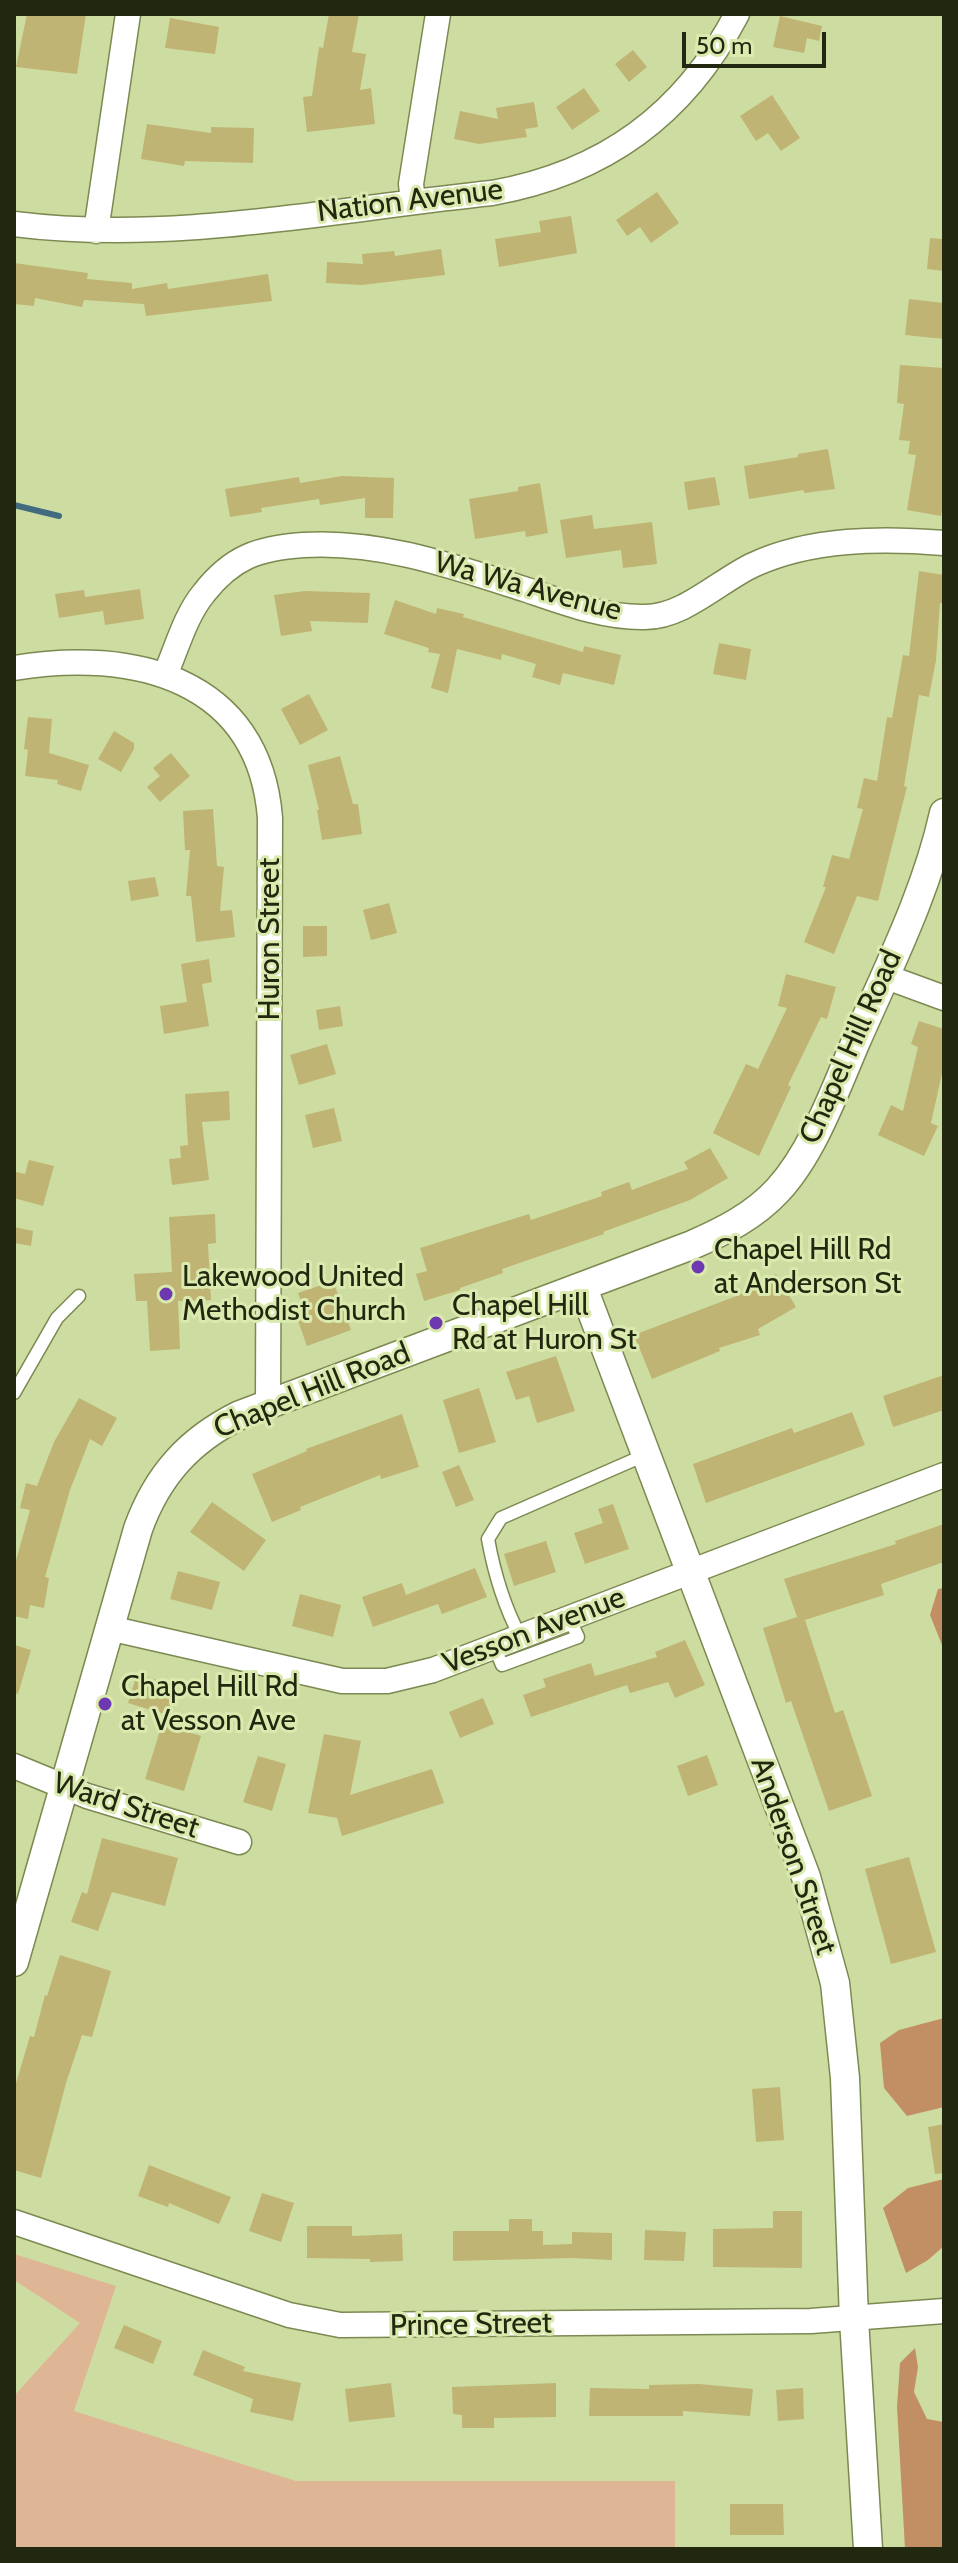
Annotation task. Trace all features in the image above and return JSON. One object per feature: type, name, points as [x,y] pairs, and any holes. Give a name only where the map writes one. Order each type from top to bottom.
[{"type":"street","points":[[96,231],[128,14]]},
{"type":"street","points":[[413,201],[411,184],[438,14]]},
{"type":"street","name":"Nation Avenue","points":[[14,224],[96,231],[197,226],[513,189],[575,170],[604,157],[636,135],[678,97],[716,50],[737,14]]},
{"type":"street","name":"Wa Wa Avenue","points":[[165,675],[189,618],[205,591],[230,565],[245,555],[276,547],[327,544],[373,548],[462,569],[584,608],[646,618],[664,615],[755,564],[789,552],[884,540],[944,543]]},
{"type":"street","name":"Huron Street","points":[[14,668],[106,662],[165,675],[216,705],[253,746],[268,792],[268,1403]]},
{"type":"street","name":"Chapel Hill Road","points":[[14,1962],[141,1519],[167,1470],[210,1431],[268,1403],[583,1288],[721,1233],[759,1208],[777,1191],[799,1161],[816,1128],[921,888],[944,813]]},
{"type":"street","points":[[884,976],[944,998]]},
{"type":"street","name":"Anderson Street","points":[[583,1288],[806,1877],[835,1983],[845,2078],[854,2319],[868,2549]]},
{"type":"street","name":"Vesson Avenue","points":[[109,1628],[327,1678],[365,1682],[412,1676],[944,1475]]},
{"type":"street","name":"Ward Street","points":[[14,1766],[62,1787],[239,1842]]},
{"type":"street","name":"Prince Street","points":[[14,2222],[289,2315],[340,2325],[854,2319],[944,2311]]},
{"type":"lane","points":[[14,1393],[57,1318],[79,1296]]},
{"type":"lane","points":[[520,1636],[493,1567],[488,1539],[501,1518],[645,1455]]},
{"type":"lane","points":[[494,1646],[502,1665],[578,1637],[569,1618]]},
{"type":"shaded area","points":[[944,1588],[944,1650],[930,1615],[938,1589]]},
{"type":"shaded area","points":[[944,2018],[944,2107],[907,2116],[884,2088],[880,2043],[899,2030]]},
{"type":"shaded area","points":[[944,2179],[944,2246],[906,2273],[883,2208],[908,2188]]},
{"type":"shaded area","points":[[14,2254],[116,2286],[74,2411],[296,2481],[675,2481],[675,2549],[14,2549],[14,2396],[80,2323],[14,2280]]},
{"type":"shaded area","points":[[915,2348],[918,2367],[914,2392],[927,2419],[944,2422],[944,2549],[905,2549],[897,2407],[900,2363]]},
{"type":"building","points":[[27,14],[86,14],[77,74],[16,67]]},
{"type":"building","points":[[329,14],[359,14],[352,52],[366,54],[360,90],[371,88],[375,124],[307,132],[303,97],[312,96],[319,47],[323,48]]},
{"type":"building","points":[[780,16],[822,26],[819,41],[807,38],[804,53],[773,47]]},
{"type":"building","points":[[170,18],[219,27],[215,54],[165,48]]},
{"type":"building","points":[[633,50],[647,67],[629,82],[615,64]]},
{"type":"building","points":[[584,88],[600,111],[572,130],[556,107]]},
{"type":"building","points":[[772,95],[800,138],[781,151],[768,133],[756,141],[740,116]]},
{"type":"building","points":[[534,102],[538,127],[525,129],[527,137],[479,144],[454,139],[460,111],[498,119],[496,108]]},
{"type":"building","points":[[147,124],[211,133],[211,127],[254,128],[253,163],[185,161],[184,166],[141,159]]},
{"type":"building","points":[[657,192],[679,223],[651,243],[640,227],[627,236],[616,220]]},
{"type":"building","points":[[571,216],[577,253],[499,267],[495,239],[541,232],[539,221]]},
{"type":"building","points":[[930,238],[944,239],[944,271],[927,269]]},
{"type":"building","points":[[441,249],[445,275],[362,285],[326,283],[327,262],[363,264],[362,254],[394,251],[395,256]]},
{"type":"building","points":[[14,263],[88,273],[87,279],[132,283],[132,289],[167,283],[168,289],[268,274],[272,301],[146,316],[144,304],[84,300],[82,307],[35,298],[34,306],[14,304]]},
{"type":"building","points":[[909,299],[944,303],[944,339],[905,335]]},
{"type":"building","points":[[900,365],[944,368],[944,500],[941,516],[907,510],[916,455],[908,454],[910,441],[899,440],[904,404],[897,403]]},
{"type":"building","points":[[828,449],[835,489],[804,493],[804,490],[749,499],[744,466]]},
{"type":"building","points":[[342,476],[394,478],[393,518],[365,518],[365,498],[320,505],[319,499],[261,508],[262,512],[230,517],[225,489],[299,477],[300,483]]},
{"type":"building","points":[[715,477],[720,505],[688,510],[684,482]]},
{"type":"building","points":[[540,483],[548,533],[526,537],[525,531],[475,539],[469,499],[518,491],[518,487]]},
{"type":"building","points":[[592,515],[594,529],[652,522],[657,564],[623,568],[621,550],[566,558],[560,520]]},
{"type":"building","points":[[919,571],[944,575],[944,604],[940,603],[936,660],[929,697],[919,695],[904,786],[907,787],[878,901],[857,896],[834,954],[804,942],[826,887],[823,887],[832,855],[849,859],[863,809],[857,808],[864,778],[877,781],[887,717],[892,718],[903,655],[909,656]]},
{"type":"building","points":[[140,589],[144,619],[105,625],[103,611],[59,618],[55,594],[84,590],[85,597]]},
{"type":"building","points":[[305,591],[370,593],[368,623],[310,621],[312,631],[281,636],[274,595]]},
{"type":"building","points":[[395,600],[436,614],[437,608],[464,614],[463,617],[583,652],[584,646],[621,655],[614,685],[563,673],[560,685],[532,677],[536,664],[502,654],[501,660],[457,649],[448,693],[431,688],[440,654],[384,634]]},
{"type":"building","points":[[719,643],[751,649],[746,680],[713,674]]},
{"type":"building","points":[[309,694],[328,730],[300,745],[281,709]]},
{"type":"building","points":[[28,717],[52,719],[49,753],[89,765],[81,791],[57,784],[58,780],[25,776]]},
{"type":"building","points":[[114,731],[134,743],[134,749],[121,772],[98,759]]},
{"type":"building","points":[[171,753],[190,776],[160,802],[147,787],[160,776],[153,768]]},
{"type":"building","points":[[340,756],[353,804],[358,804],[362,834],[322,840],[319,810],[308,765]]},
{"type":"building","points":[[213,809],[217,866],[224,867],[220,911],[232,910],[235,937],[196,942],[191,896],[186,896],[190,850],[185,850],[183,811]]},
{"type":"building","points":[[155,877],[159,896],[131,901],[128,881]]},
{"type":"building","points":[[389,903],[397,933],[371,940],[363,910]]},
{"type":"building","points":[[303,926],[327,926],[327,956],[303,957]]},
{"type":"building","points":[[209,959],[212,982],[202,984],[209,1026],[164,1034],[160,1006],[187,1002],[181,964]]},
{"type":"building","points":[[786,974],[836,987],[827,1019],[821,1017],[788,1085],[791,1087],[759,1156],[713,1133],[746,1064],[758,1069],[787,1008],[778,1006]]},
{"type":"building","points":[[340,1006],[343,1026],[319,1030],[316,1010]]},
{"type":"building","points":[[919,1021],[944,1029],[944,1064],[931,1123],[938,1126],[924,1156],[878,1135],[891,1105],[903,1111],[918,1047],[911,1044]]},
{"type":"building","points":[[327,1044],[336,1074],[299,1085],[290,1055]]},
{"type":"building","points":[[229,1091],[230,1120],[202,1122],[209,1180],[172,1185],[169,1159],[181,1158],[180,1146],[188,1145],[185,1094]]},
{"type":"building","points":[[334,1108],[342,1141],[313,1148],[305,1115]]},
{"type":"building","points":[[710,1148],[728,1178],[690,1200],[502,1269],[503,1273],[460,1290],[424,1301],[416,1274],[427,1271],[420,1248],[529,1214],[531,1220],[602,1196],[601,1192],[629,1182],[632,1190],[688,1169],[684,1162]]},
{"type":"building","points":[[29,1160],[54,1166],[43,1206],[14,1198],[16,1172],[25,1174]]},
{"type":"building","points":[[215,1214],[216,1243],[208,1244],[211,1300],[178,1301],[180,1349],[150,1351],[147,1301],[136,1301],[134,1274],[172,1272],[169,1217]]},
{"type":"building","points":[[14,1227],[33,1231],[31,1246],[14,1243]]},
{"type":"building","points":[[776,1274],[796,1307],[758,1329],[760,1335],[719,1348],[720,1351],[652,1379],[634,1335],[739,1295]]},
{"type":"building","points":[[333,1281],[351,1330],[307,1346],[294,1310],[303,1307],[298,1293]]},
{"type":"building","points":[[556,1356],[575,1411],[537,1423],[529,1396],[516,1400],[506,1372]]},
{"type":"building","points":[[944,1375],[944,1410],[893,1427],[883,1396]]},
{"type":"building","points":[[479,1388],[496,1442],[459,1453],[443,1400]]},
{"type":"building","points":[[79,1398],[117,1418],[102,1446],[90,1439],[70,1490],[45,1577],[49,1578],[44,1608],[30,1605],[28,1619],[14,1616],[14,1568],[30,1510],[20,1508],[26,1483],[37,1486],[54,1442]]},
{"type":"building","points":[[852,1412],[865,1445],[706,1503],[693,1464],[792,1428],[794,1433]]},
{"type":"building","points":[[402,1414],[419,1467],[381,1479],[380,1475],[300,1507],[301,1510],[272,1522],[252,1474],[306,1449]]},
{"type":"building","points":[[459,1465],[474,1500],[456,1507],[442,1472]]},
{"type":"building","points":[[212,1502],[266,1540],[244,1571],[190,1532]]},
{"type":"building","points":[[613,1504],[629,1549],[585,1564],[574,1533],[603,1523],[598,1509]]},
{"type":"building","points":[[944,1524],[944,1562],[881,1584],[884,1595],[805,1620],[835,1713],[843,1710],[872,1796],[829,1811],[791,1701],[786,1703],[763,1628],[797,1617],[784,1579],[896,1544],[895,1541]]},
{"type":"building","points":[[546,1541],[556,1572],[514,1586],[504,1554]]},
{"type":"building","points":[[475,1568],[487,1597],[442,1614],[438,1604],[373,1627],[362,1597],[402,1583],[406,1595]]},
{"type":"building","points":[[178,1571],[220,1582],[212,1610],[170,1599]]},
{"type":"building","points":[[300,1594],[341,1605],[333,1637],[292,1626]]},
{"type":"building","points":[[685,1640],[705,1685],[675,1698],[668,1682],[630,1693],[627,1685],[531,1717],[523,1695],[546,1687],[543,1679],[591,1663],[595,1676],[657,1657],[655,1652]]},
{"type":"building","points":[[14,1645],[31,1650],[18,1694],[14,1693]]},
{"type":"building","points":[[137,1674],[177,1686],[168,1715],[128,1703]]},
{"type":"building","points":[[483,1698],[494,1724],[460,1738],[449,1712]]},
{"type":"building","points":[[162,1724],[201,1736],[184,1791],[145,1779]]},
{"type":"building","points":[[324,1734],[361,1741],[350,1795],[432,1769],[444,1803],[342,1836],[337,1818],[308,1813]]},
{"type":"building","points":[[707,1755],[718,1785],[688,1796],[677,1766]]},
{"type":"building","points":[[258,1756],[286,1764],[272,1811],[243,1802]]},
{"type":"building","points":[[102,1838],[178,1858],[165,1906],[112,1892],[98,1931],[71,1922],[82,1892],[87,1894]]},
{"type":"building","points":[[909,1857],[936,1952],[891,1964],[865,1869]]},
{"type":"building","points":[[60,1955],[111,1971],[92,2037],[82,2035],[41,2178],[14,2170],[14,2090]]},
{"type":"building","points":[[780,2087],[784,2140],[756,2142],[752,2089]]},
{"type":"building","points":[[944,2124],[944,2173],[935,2174],[928,2127]]},
{"type":"building","points":[[149,2165],[231,2197],[219,2224],[169,2203],[168,2207],[138,2196]]},
{"type":"building","points":[[262,2193],[294,2203],[281,2242],[249,2231]]},
{"type":"building","points":[[773,2211],[802,2211],[802,2268],[713,2267],[713,2229],[773,2228]]},
{"type":"building","points":[[509,2219],[532,2219],[532,2231],[543,2231],[543,2245],[572,2244],[572,2232],[612,2233],[612,2260],[453,2261],[453,2231],[509,2231]]},
{"type":"building","points":[[307,2226],[352,2226],[352,2236],[402,2234],[403,2261],[307,2258]]},
{"type":"building","points":[[645,2230],[686,2232],[684,2261],[644,2260]]},
{"type":"building","points":[[124,2325],[162,2341],[153,2364],[114,2348]]},
{"type":"building","points":[[203,2350],[245,2367],[243,2371],[301,2383],[293,2421],[250,2412],[253,2399],[193,2375]]},
{"type":"building","points":[[391,2383],[395,2417],[349,2422],[345,2389]]},
{"type":"building","points":[[556,2383],[556,2417],[494,2418],[494,2428],[462,2428],[462,2415],[453,2414],[452,2387]]},
{"type":"building","points":[[699,2384],[753,2389],[750,2416],[683,2411],[683,2416],[589,2416],[590,2388],[649,2389],[649,2385]]},
{"type":"building","points":[[803,2388],[804,2419],[778,2421],[776,2390]]},
{"type":"building","points":[[730,2504],[783,2504],[784,2535],[730,2535]]},
{"type":"waterway","points":[[14,505],[59,516]]},
{"type":"place","name":"Chapel Hill Rd at Anderson St","points":[[698,1267]]},
{"type":"place","name":"Lakewood United Methodist Church","points":[[166,1294]]},
{"type":"place","name":"Chapel Hill Rd at Huron St","points":[[436,1323]]},
{"type":"place","name":"Chapel Hill Rd at Vesson Ave","points":[[105,1704]]}]
